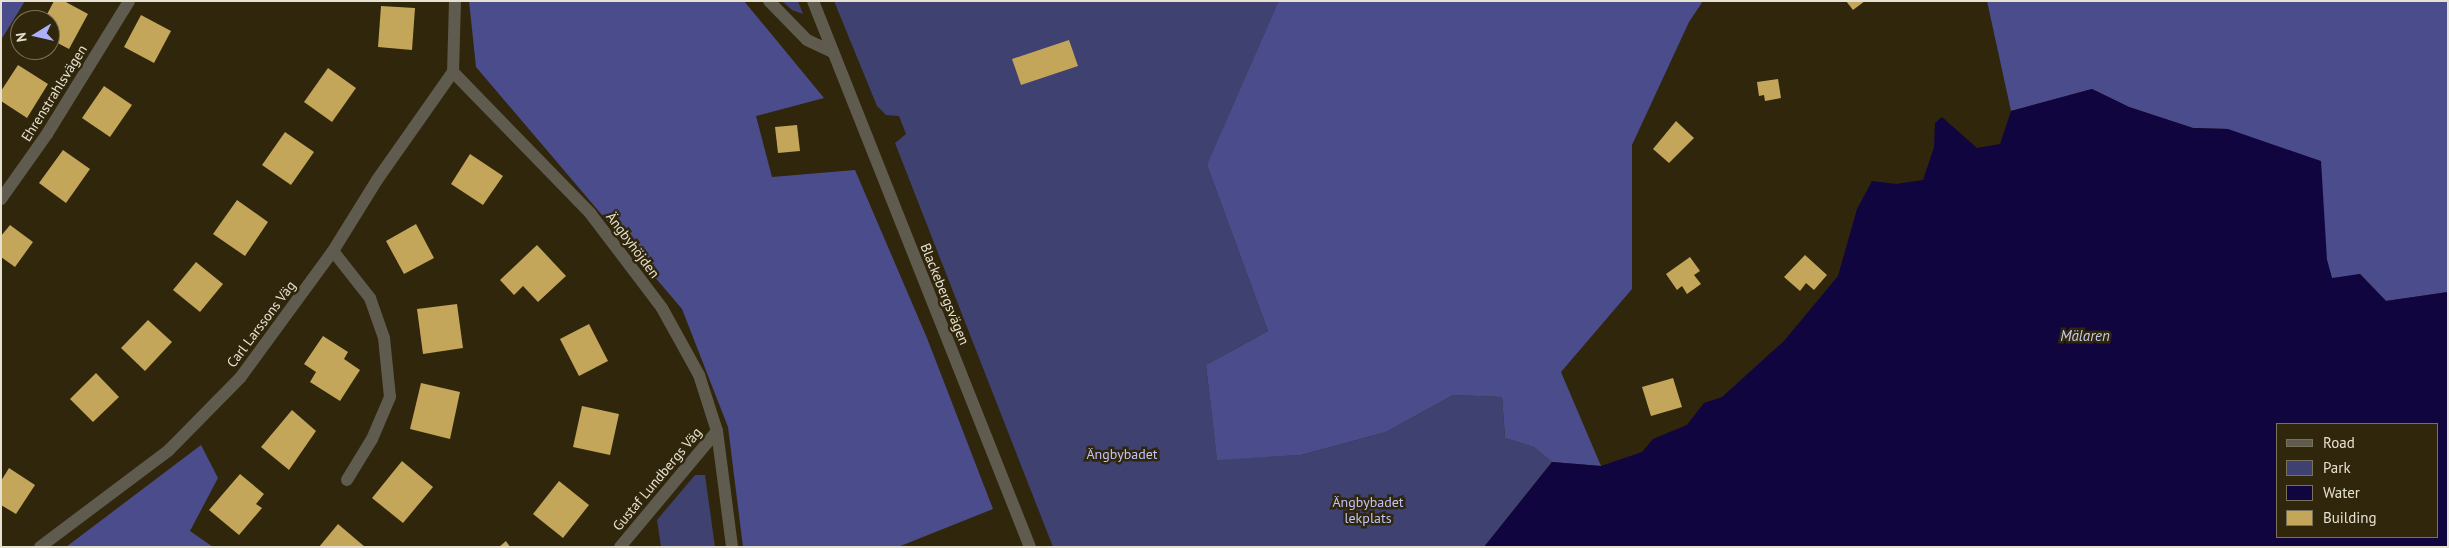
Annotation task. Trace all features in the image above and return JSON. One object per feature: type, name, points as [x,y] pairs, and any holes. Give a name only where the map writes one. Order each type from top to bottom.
[{"type":"street","name":"Ehrenstrahlsvägen","points":[[1,199],[47,134],[129,1]]},
{"type":"street","points":[[453,72],[455,1]]},
{"type":"street","points":[[769,1],[807,40],[833,52]]},
{"type":"street","name":"Blackebergsvägen","points":[[813,1],[1030,547]]},
{"type":"street","name":"Carl Larssons Väg","points":[[40,547],[176,444],[240,378],[333,251],[377,180],[453,72]]},
{"type":"street","name":"Ängbyhöjden","points":[[453,72],[590,213],[662,308],[699,375],[716,432],[732,547]]},
{"type":"street","points":[[333,251],[370,298],[384,338],[390,397],[372,439],[348,480]]},
{"type":"street","name":"Gustaf Lundbergs Väg","points":[[620,547],[716,432]]},
{"type":"green space","points":[[782,1],[798,1],[803,14],[792,10]]},
{"type":"green space","points":[[834,1],[1312,1],[1207,165],[1268,331],[1206,365],[1217,459],[1301,455],[1386,432],[1453,395],[1502,397],[1505,438],[1534,447],[1552,462],[1484,547],[1053,547],[895,143],[906,134],[899,116],[886,115],[877,106]]},
{"type":"green space","points":[[695,475],[705,475],[715,547],[661,547],[657,520]]},
{"type":"shaded area","points":[[1,1],[25,1],[19,10],[10,10],[10,25],[1,40]]},
{"type":"shaded area","points":[[469,1],[744,1],[824,98],[756,116],[772,177],[855,170],[927,338],[993,509],[898,547],[743,547],[728,427],[682,309],[476,67]]},
{"type":"shaded area","points":[[1279,1],[1703,1],[1689,22],[1632,145],[1632,289],[1561,372],[1601,466],[1552,462],[1534,447],[1505,438],[1502,397],[1453,395],[1386,432],[1301,455],[1217,460],[1206,365],[1268,331],[1207,165]]},
{"type":"shaded area","points":[[1987,1],[2448,1],[2448,292],[2386,301],[2360,274],[2332,279],[2327,260],[2228,129],[2193,128],[2129,107],[2092,89],[2011,111]]},
{"type":"shaded area","points":[[201,445],[218,478],[190,531],[213,547],[66,547]]},
{"type":"water","name":"Mälaren","points":[[2092,89],[2129,107],[2193,128],[2228,129],[2321,161],[2327,260],[2332,278],[2360,274],[2386,301],[2448,292],[2448,547],[1484,547],[1552,462],[1601,466],[1642,452],[1653,439],[1687,425],[1704,403],[1722,397],[1784,341],[1838,276],[1857,209],[1872,181],[1896,184],[1923,180],[1934,147],[1935,123],[1942,117],[1977,148],[2000,144],[2011,111]]},
{"type":"building","points":[[54,1],[64,1],[88,14],[69,49],[60,44],[60,10],[49,10]]},
{"type":"building","points":[[1846,1],[1865,1],[1853,10]]},
{"type":"building","points":[[381,6],[415,8],[412,50],[378,47]]},
{"type":"building","points":[[141,15],[171,31],[154,63],[124,47]]},
{"type":"building","points":[[1069,40],[1078,66],[1021,85],[1012,59]]},
{"type":"building","points":[[18,65],[48,84],[27,118],[1,101],[1,91]]},
{"type":"building","points":[[328,68],[356,88],[332,122],[304,102]]},
{"type":"building","points":[[1778,79],[1781,98],[1765,101],[1764,95],[1759,96],[1757,82]]},
{"type":"building","points":[[104,86],[132,105],[110,137],[82,118]]},
{"type":"building","points":[[1676,121],[1694,138],[1669,163],[1653,149]]},
{"type":"building","points":[[797,125],[800,151],[778,153],[775,127]]},
{"type":"building","points":[[285,132],[314,152],[291,185],[262,165]]},
{"type":"building","points":[[63,150],[90,169],[66,203],[39,183]]},
{"type":"building","points":[[470,154],[503,176],[483,205],[451,184]]},
{"type":"building","points":[[237,200],[268,222],[245,256],[213,234]]},
{"type":"building","points":[[416,224],[434,258],[404,274],[386,241]]},
{"type":"building","points":[[10,225],[33,242],[15,267],[1,257],[1,236]]},
{"type":"building","points":[[537,245],[566,276],[538,302],[523,286],[514,295],[500,280]]},
{"type":"building","points":[[1805,255],[1827,275],[1814,290],[1806,283],[1800,291],[1784,277]]},
{"type":"building","points":[[1690,257],[1700,271],[1694,275],[1701,284],[1687,294],[1682,286],[1677,290],[1666,274]]},
{"type":"building","points":[[196,262],[223,284],[200,312],[173,290]]},
{"type":"building","points":[[457,304],[463,348],[423,354],[417,309]]},
{"type":"building","points":[[148,320],[172,342],[145,371],[121,348]]},
{"type":"building","points":[[589,324],[608,361],[579,376],[560,339]]},
{"type":"building","points":[[323,336],[348,352],[344,359],[360,370],[340,401],[310,382],[316,372],[304,364]]},
{"type":"building","points":[[96,373],[119,397],[93,422],[70,399]]},
{"type":"building","points":[[1673,378],[1682,407],[1651,416],[1642,387]]},
{"type":"building","points":[[421,383],[460,392],[450,439],[410,429]]},
{"type":"building","points":[[582,406],[619,414],[610,455],[573,447]]},
{"type":"building","points":[[292,410],[316,431],[289,470],[261,447]]},
{"type":"building","points":[[402,461],[433,487],[403,523],[372,498]]},
{"type":"building","points":[[9,468],[35,485],[16,514],[1,505],[1,481]]},
{"type":"building","points":[[240,474],[264,494],[256,504],[262,508],[239,535],[209,510]]},
{"type":"building","points":[[559,481],[589,505],[563,538],[533,514]]},
{"type":"building","points":[[338,524],[365,547],[319,547]]},
{"type":"building","points":[[506,541],[510,547],[499,547]]},
{"type":"park label","name":"Ängbybadet","points":[[1122,454]]},
{"type":"park label","name":"Ängbybadet lekplats","points":[[1368,510]]}]
